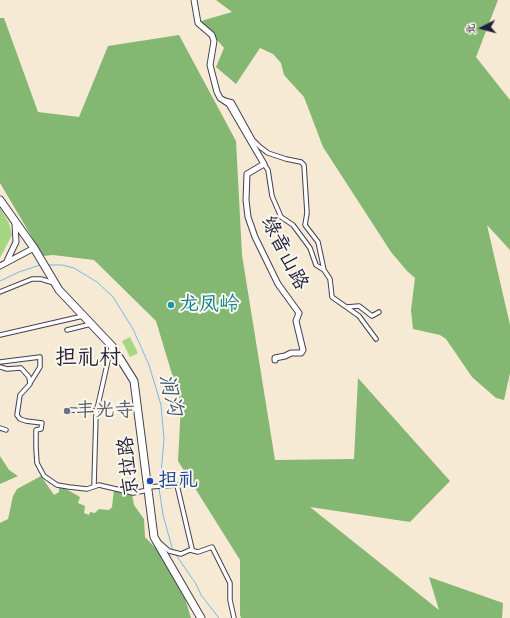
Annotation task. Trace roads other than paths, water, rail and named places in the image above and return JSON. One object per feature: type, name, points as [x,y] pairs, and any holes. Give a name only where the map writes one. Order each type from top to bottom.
[{"type":"highway","name":"京拉路","points":[[0,200],[35,249],[54,283],[112,346],[130,373],[136,386],[150,488],[154,538],[201,618]]},
{"type":"street","points":[[194,0],[198,23],[212,35],[214,50],[210,65],[220,98],[232,102],[253,140],[260,147],[268,153],[301,162],[304,165],[307,213],[305,225],[318,242],[324,270],[330,279],[332,297],[359,316],[376,339]]},
{"type":"street","points":[[224,100],[268,170],[272,196],[281,217],[293,225],[310,248],[316,265],[324,270]]},
{"type":"street","name":"绿音山路","points":[[264,164],[247,174],[246,200],[248,217],[255,237],[278,284],[299,313],[296,321],[302,350],[299,354],[291,353],[275,358],[275,360]]},
{"type":"street","points":[[7,262],[16,242],[14,220]]},
{"type":"street","points":[[0,266],[35,249]]},
{"type":"street","points":[[0,292],[32,279],[41,279],[54,283]]},
{"type":"street","points":[[346,307],[359,306],[372,316],[379,312]]},
{"type":"street","points":[[0,335],[83,316]]},
{"type":"street","points":[[67,330],[91,324]]},
{"type":"street","points":[[94,485],[96,411],[112,346]]},
{"type":"street","points":[[0,362],[40,357],[40,367],[30,384],[20,395],[17,414],[20,419],[42,423],[41,429],[36,430],[36,448],[37,463],[44,476],[57,485],[87,489],[94,485],[106,486],[133,493],[150,488],[177,485],[192,549],[190,550]]},
{"type":"street","points":[[0,367],[7,369],[21,368],[29,377],[30,384]]},
{"type":"street","points":[[70,410],[96,411]]},
{"type":"street","points":[[0,428],[6,430]]},
{"type":"street","points":[[154,538],[169,551],[181,554],[190,550],[198,552],[212,547],[230,583],[230,600],[234,618]]},
{"type":"waterway","name":"涧沟","points":[[0,281],[19,272],[40,265]]},
{"type":"waterway","name":"涧沟","points":[[48,265],[62,265],[74,268],[97,282],[113,297],[133,329],[149,365],[161,405],[164,439],[160,485]]},
{"type":"waterway","name":"涧沟","points":[[159,488],[163,515],[173,551]]},
{"type":"waterway","name":"涧沟","points":[[176,555],[196,584],[201,595],[219,618]]},
{"type":"place","name":"龙凤岭","points":[[171,305]]},
{"type":"place","name":"丰光寺","points":[[67,411]]},
{"type":"place","name":"担礼","points":[[150,481]]},
{"type":"district","name":"担礼村","points":[[88,358]]}]
